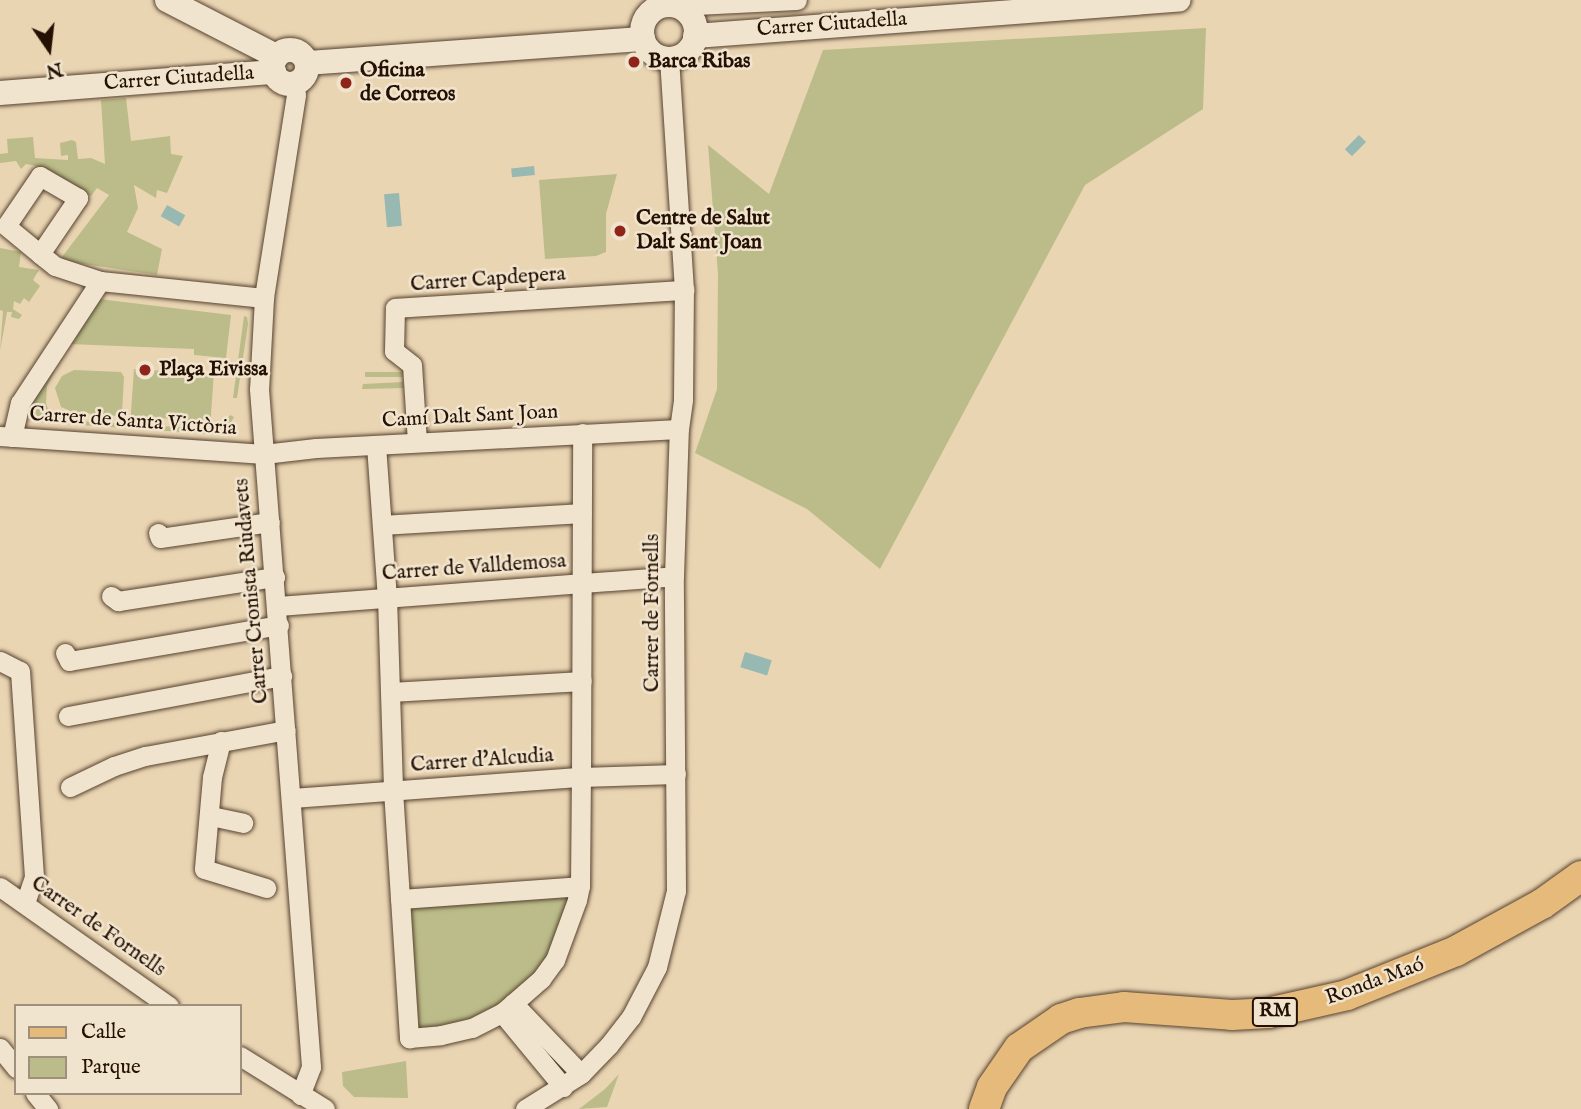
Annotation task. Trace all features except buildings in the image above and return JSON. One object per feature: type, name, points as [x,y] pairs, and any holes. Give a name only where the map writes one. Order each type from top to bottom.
[{"type":"main road","name":"Ronda Maó","points":[[984,1109],[992,1087],[1019,1048],[1061,1019],[1079,1013],[1124,1007],[1232,1015],[1268,1013],[1347,995],[1456,951],[1542,904],[1581,876]]},
{"type":"street","points":[[167,0],[288,69]]},
{"type":"street","name":"Carrer Ciutadella","points":[[664,4],[797,0]]},
{"type":"street","points":[[913,19],[930,10],[1001,0]]},
{"type":"street","name":"Carrer Ciutadella","points":[[695,36],[1179,0]]},
{"type":"street","points":[[664,4],[690,15],[695,36],[684,54],[669,59],[653,54],[643,39],[646,19],[664,4]]},
{"type":"street","name":"Carrer Ciutadella","points":[[0,93],[643,39]]},
{"type":"street","name":"Carrer de Fornells","points":[[525,1109],[581,1074],[631,1017],[657,967],[676,891],[674,576],[679,429],[683,399],[684,290],[669,59]]},
{"type":"street","name":"Carrer Cronista Riudavets","points":[[288,69],[296,94],[264,298],[259,389],[311,1067],[300,1095]]},
{"type":"street","points":[[40,254],[55,266],[100,281],[125,281],[264,298]]},
{"type":"street","points":[[6,436],[20,403],[100,281]]},
{"type":"street","name":"Carrer Capdepera","points":[[418,442],[412,365],[394,351],[395,308],[684,290]]},
{"type":"street","name":"Camí Dalt Sant Joan","points":[[264,454],[418,442],[679,429]]},
{"type":"street","points":[[376,445],[387,597],[393,790],[409,1038],[472,1028],[508,1008],[541,979],[565,940],[580,886],[582,433]]},
{"type":"street","name":"Carrer de Santa Victòria","points":[[6,436],[264,454]]},
{"type":"street","points":[[382,525],[582,513]]},
{"type":"street","points":[[158,533],[160,538],[270,522]]},
{"type":"street","name":"Carrer de Valldemosa","points":[[65,653],[69,661],[278,616],[387,597],[674,576]]},
{"type":"street","points":[[111,596],[118,601],[275,577]]},
{"type":"street","points":[[0,661],[20,671],[34,877],[25,903]]},
{"type":"street","points":[[68,716],[282,676]]},
{"type":"street","points":[[391,692],[582,681]]},
{"type":"street","points":[[70,787],[114,766],[145,756],[286,730]]},
{"type":"street","points":[[221,741],[212,777],[211,816],[204,869],[266,888]]},
{"type":"street","name":"Carrer d'Alcudia","points":[[292,798],[581,777],[676,774]]},
{"type":"street","points":[[211,816],[243,823]]},
{"type":"street","points":[[400,899],[580,886]]},
{"type":"street","name":"Carrer de Fornells","points":[[0,887],[167,1004]]},
{"type":"street","points":[[508,1008],[581,1074]]},
{"type":"street","points":[[508,1008],[563,1087]]},
{"type":"street","points":[[0,1048],[14,1066]]},
{"type":"street","points":[[242,1057],[325,1109]]},
{"type":"street","points":[[37,1095],[48,1109]]},
{"type":"green space","points":[[1206,28],[1203,109],[1085,185],[880,569],[807,509],[695,453],[717,389],[718,274],[708,145],[769,194],[823,50]]},
{"type":"green space","points":[[126,98],[131,141],[170,136],[171,154],[183,156],[167,193],[157,190],[156,198],[134,185],[138,208],[127,232],[162,249],[157,275],[64,261],[62,257],[109,195],[97,188],[91,196],[36,166],[26,164],[21,169],[16,161],[0,163],[0,154],[8,153],[7,139],[33,137],[35,158],[68,160],[68,155],[61,156],[60,143],[72,140],[76,142],[78,159],[91,158],[105,164],[101,100]]},
{"type":"green space","points":[[617,174],[606,214],[606,252],[596,256],[545,259],[539,180]]},
{"type":"green space","points":[[0,248],[21,252],[19,267],[39,270],[33,280],[40,286],[29,302],[24,298],[20,304],[14,301],[13,309],[22,315],[19,319],[11,317],[12,312],[7,312],[0,351],[3,311],[0,310]]},
{"type":"green space","points":[[99,299],[231,315],[226,358],[194,355],[194,349],[69,344]]},
{"type":"green space","points":[[244,316],[247,317],[248,324],[237,398],[233,398]]},
{"type":"green space","points":[[51,368],[54,372],[47,386],[46,403],[49,412],[63,420],[210,429],[225,422],[230,415],[234,417],[229,426],[211,434],[36,422],[30,408],[32,400]]},
{"type":"green space","points":[[134,369],[214,375],[211,421],[131,416]]},
{"type":"green space","points":[[74,370],[121,372],[124,377],[122,413],[117,416],[73,412],[61,407],[55,388],[62,376]]},
{"type":"green space","points":[[365,372],[403,372],[403,377],[365,377]]},
{"type":"green space","points":[[403,382],[404,388],[362,389],[363,384]]},
{"type":"green space","points":[[574,892],[562,934],[532,980],[475,1021],[416,1030],[408,904]]},
{"type":"green space","points":[[406,1061],[408,1098],[354,1097],[343,1086],[342,1072]]},
{"type":"green space","points":[[619,1074],[607,1107],[579,1109],[605,1089]]},
{"type":"water","points":[[1359,135],[1366,142],[1352,156],[1345,149]]},
{"type":"water","points":[[534,166],[535,175],[512,177],[511,168]]},
{"type":"water","points":[[399,193],[402,226],[387,227],[384,194]]},
{"type":"water","points":[[167,205],[185,215],[179,227],[161,216]]},
{"type":"water","points":[[745,652],[772,660],[767,675],[740,667]]},
{"type":"place","name":"Barca Ribas","points":[[634,62]]},
{"type":"place","name":"Oficina de Correos","points":[[346,83]]},
{"type":"place","name":"Centre de Salut Dalt Sant Joan","points":[[620,231]]},
{"type":"place","name":"Plaça Eivissa","points":[[145,370]]}]
